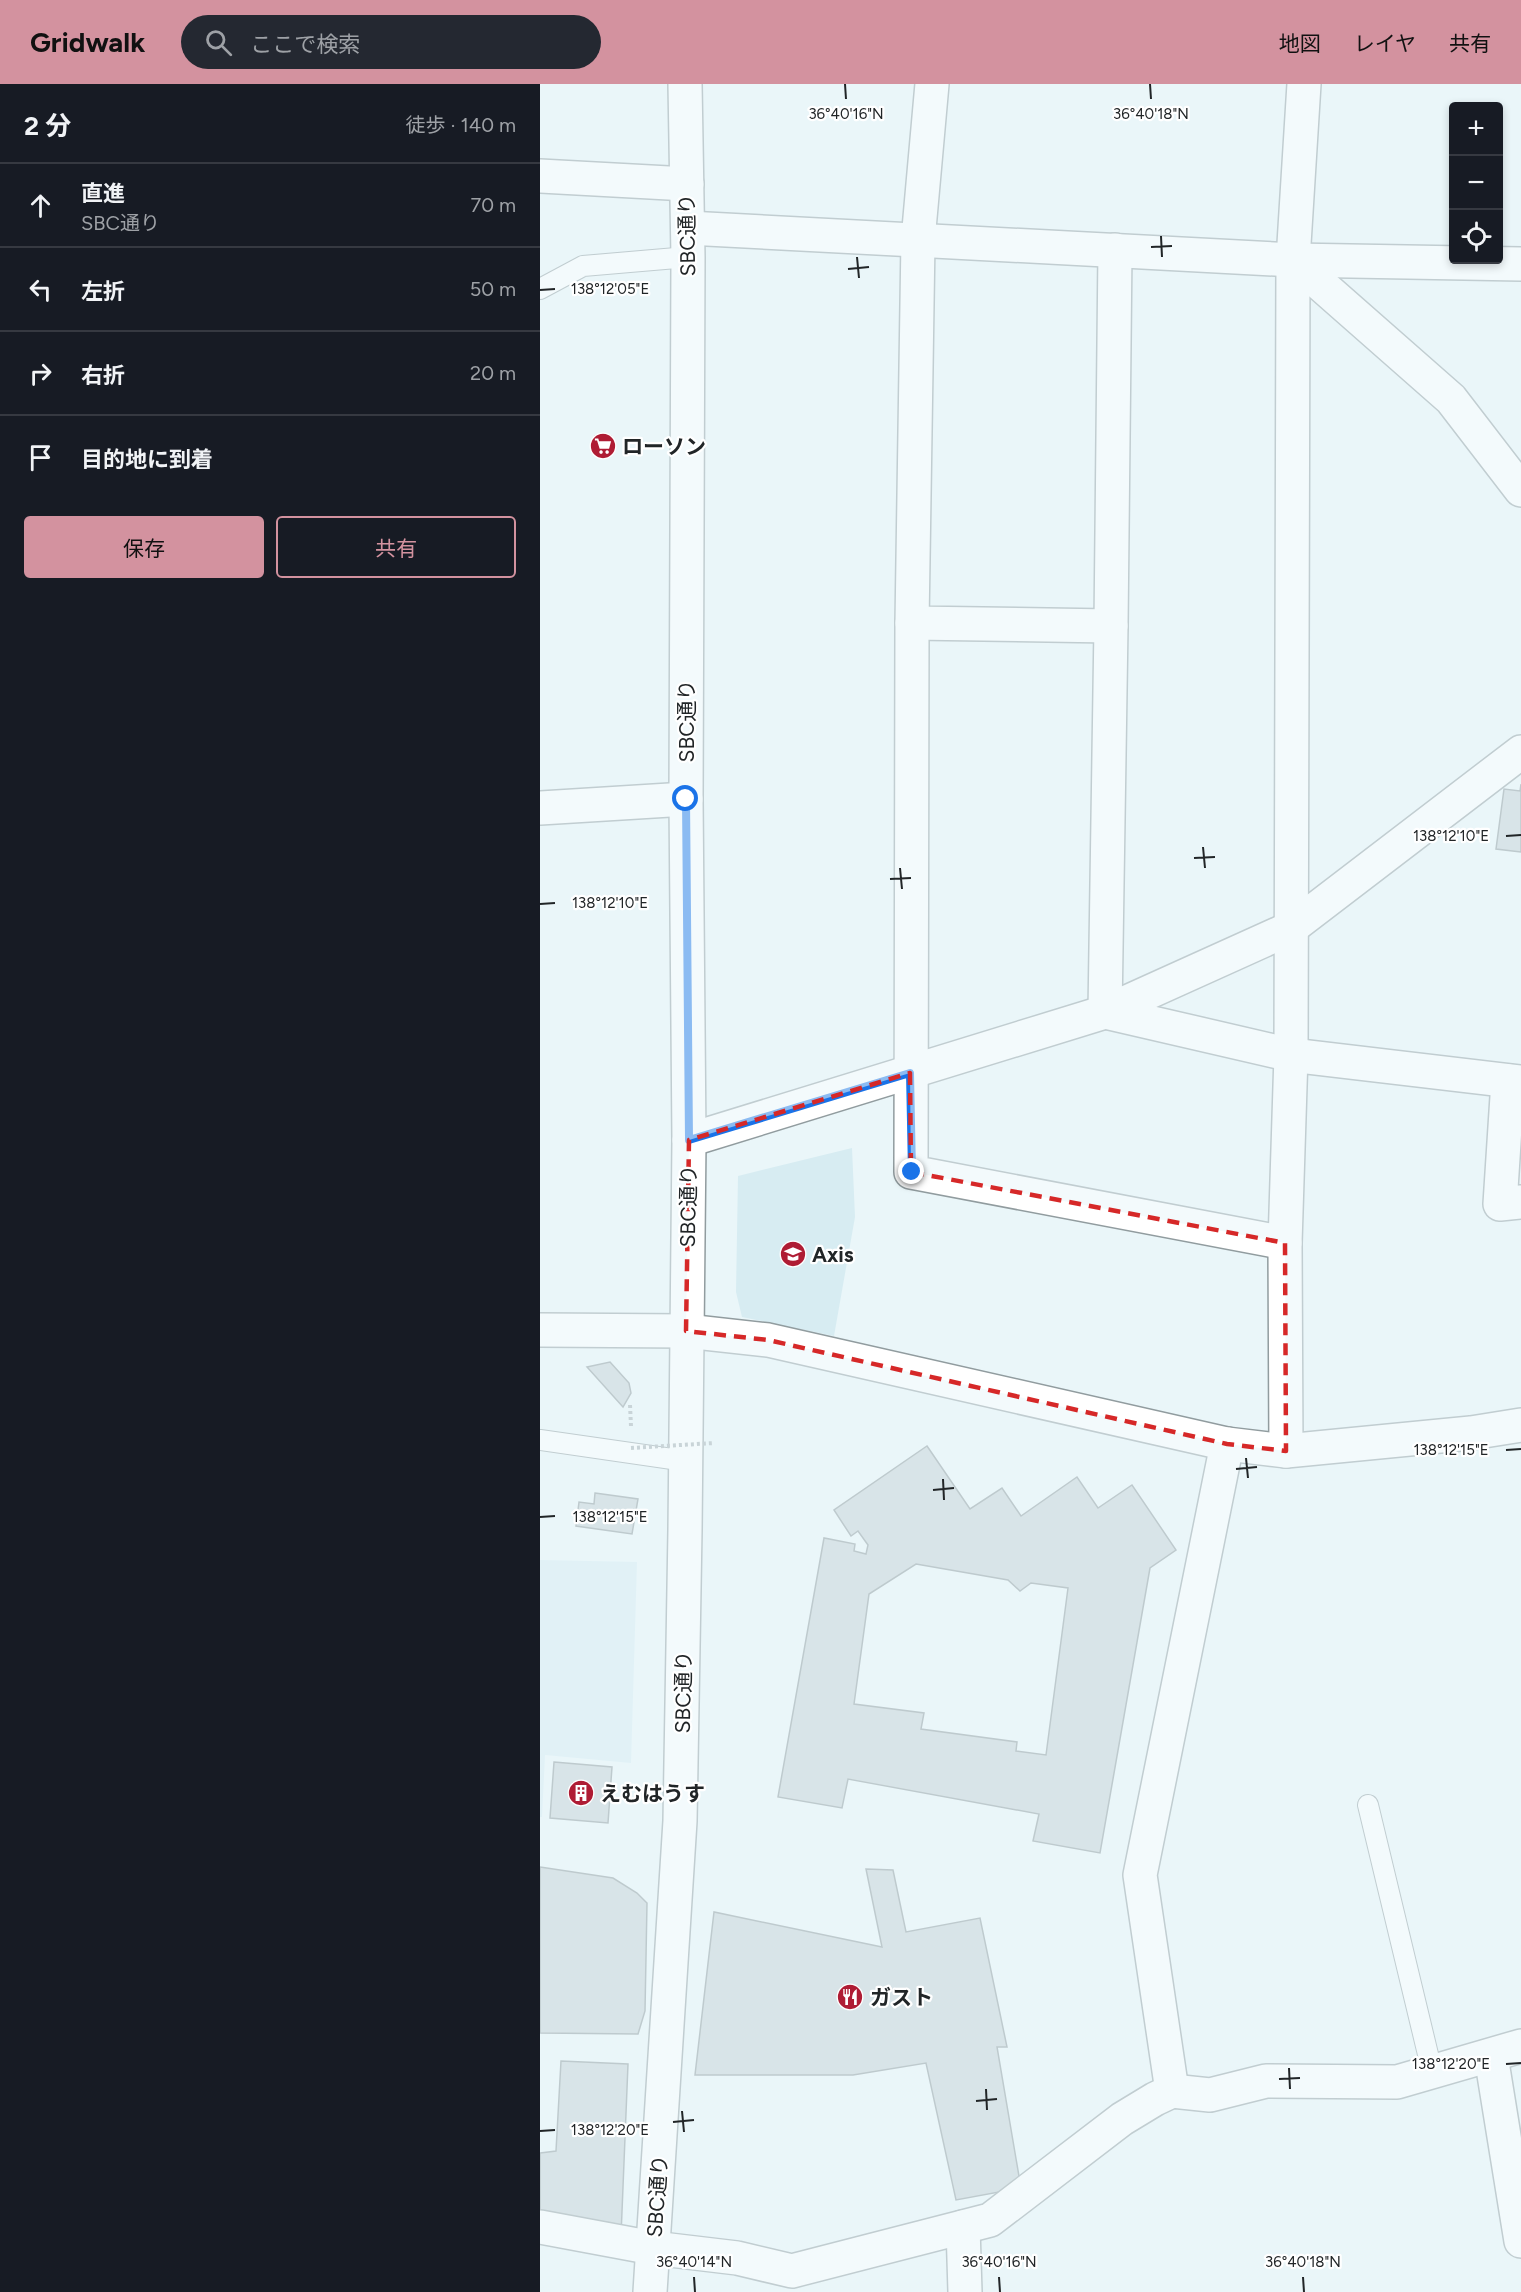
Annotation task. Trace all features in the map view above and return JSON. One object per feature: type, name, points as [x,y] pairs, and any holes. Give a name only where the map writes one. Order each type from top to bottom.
[{"type":"street","name":"SBC通り","points":[[650,2292],[680,1821],[686,1461],[689,1140],[686,799],[688,243],[685,84]]},
{"type":"street","points":[[932,84],[918,240],[912,623],[910,1073],[912,1172],[1285,1243]]},
{"type":"street","points":[[1286,1451],[1285,1243],[1291,1056],[1293,260],[1304,84]]},
{"type":"street","points":[[540,176],[687,184]]},
{"type":"street","points":[[688,243],[918,240],[1293,260],[1521,264]]},
{"type":"street","points":[[1106,1012],[1115,250]]},
{"type":"street","points":[[1293,260],[1451,399],[1521,489]]},
{"type":"street","points":[[912,623],[1111,626]]},
{"type":"street","points":[[689,1140],[1106,1012],[1291,928],[1521,752]]},
{"type":"street","points":[[540,808],[686,799]]},
{"type":"street","points":[[1106,1012],[1291,1056],[1515,1082],[1500,1204],[1521,1202]]},
{"type":"street","points":[[540,1330],[686,1332],[768,1340],[1227,1444],[1286,1451],[1471,1433],[1521,1425]]},
{"type":"street","points":[[1172,2091],[1140,1875],[1227,1444]]},
{"type":"street","points":[[540,2227],[653,2248],[737,2258],[792,2271],[990,2220],[1122,2119],[1155,2098],[1172,2091],[1210,2095],[1266,2080],[1397,2082],[1521,2046]]},
{"type":"street","points":[[1491,2056],[1521,2241]]},
{"type":"street","points":[[963,2227],[965,2292]]},
{"type":"lane","points":[[540,289],[583,266],[688,243]]},
{"type":"lane","points":[[540,1440],[686,1461]]},
{"type":"lane","points":[[1368,1805],[1432,2071]]},
{"type":"path","points":[[631,1448],[714,1443]]},
{"type":"highlighted area","points":[[910,1073],[911,1172],[1285,1243],[1286,1451],[1227,1444],[768,1340],[686,1331],[689,1140]]},
{"type":"shaded area","name":"Axis","points":[[852,1148],[855,1217],[834,1336],[742,1317],[736,1292],[738,1176]]},
{"type":"shaded area","points":[[540,1560],[637,1562],[631,1763],[545,1755],[542,1817],[540,1817]]},
{"type":"building","points":[[1521,784],[1521,852],[1496,849],[1504,789],[1520,791]]},
{"type":"building","points":[[610,1362],[629,1383],[631,1393],[623,1407],[587,1367]]},
{"type":"building","points":[[927,1446],[970,1509],[1002,1488],[1021,1516],[1077,1477],[1098,1508],[1132,1485],[1176,1550],[1150,1568],[1100,1853],[1033,1841],[1039,1814],[848,1779],[842,1808],[778,1797],[824,1538],[855,1544],[854,1551],[866,1554],[868,1545],[858,1531],[851,1536],[834,1510]],"holes":[[[916,1564],[1008,1580],[1020,1591],[1031,1583],[1068,1588],[1046,1755],[1016,1751],[1017,1742],[921,1729],[924,1713],[854,1704],[869,1594]]]},
{"type":"building","points":[[595,1493],[638,1499],[632,1534],[576,1526],[579,1502],[594,1504]]},
{"type":"building","name":"えむはうす","points":[[554,1762],[612,1767],[608,1823],[550,1818]]},
{"type":"building","points":[[540,1867],[613,1878],[637,1893],[647,1903],[645,2011],[638,2034],[540,2033]]},
{"type":"building","name":"ガスト","points":[[866,1869],[893,1870],[906,1932],[980,1918],[1007,2047],[997,2047],[1021,2188],[956,2200],[926,2063],[853,2075],[695,2075],[714,1912],[882,1947]]},
{"type":"building","points":[[561,2061],[628,2064],[621,2236],[540,2220],[540,2153],[556,2151]]},
{"type":"place","name":"ローソン","points":[[603,446]]},
{"type":"place","name":"Axis","points":[[793,1254]]},
{"type":"place","name":"えむはうす","points":[[581,1793]]},
{"type":"place","name":"ガスト","points":[[850,1997]]},
{"type":"route","points":[[686,799],[689,1140],[910,1073],[912,1172]]}]
